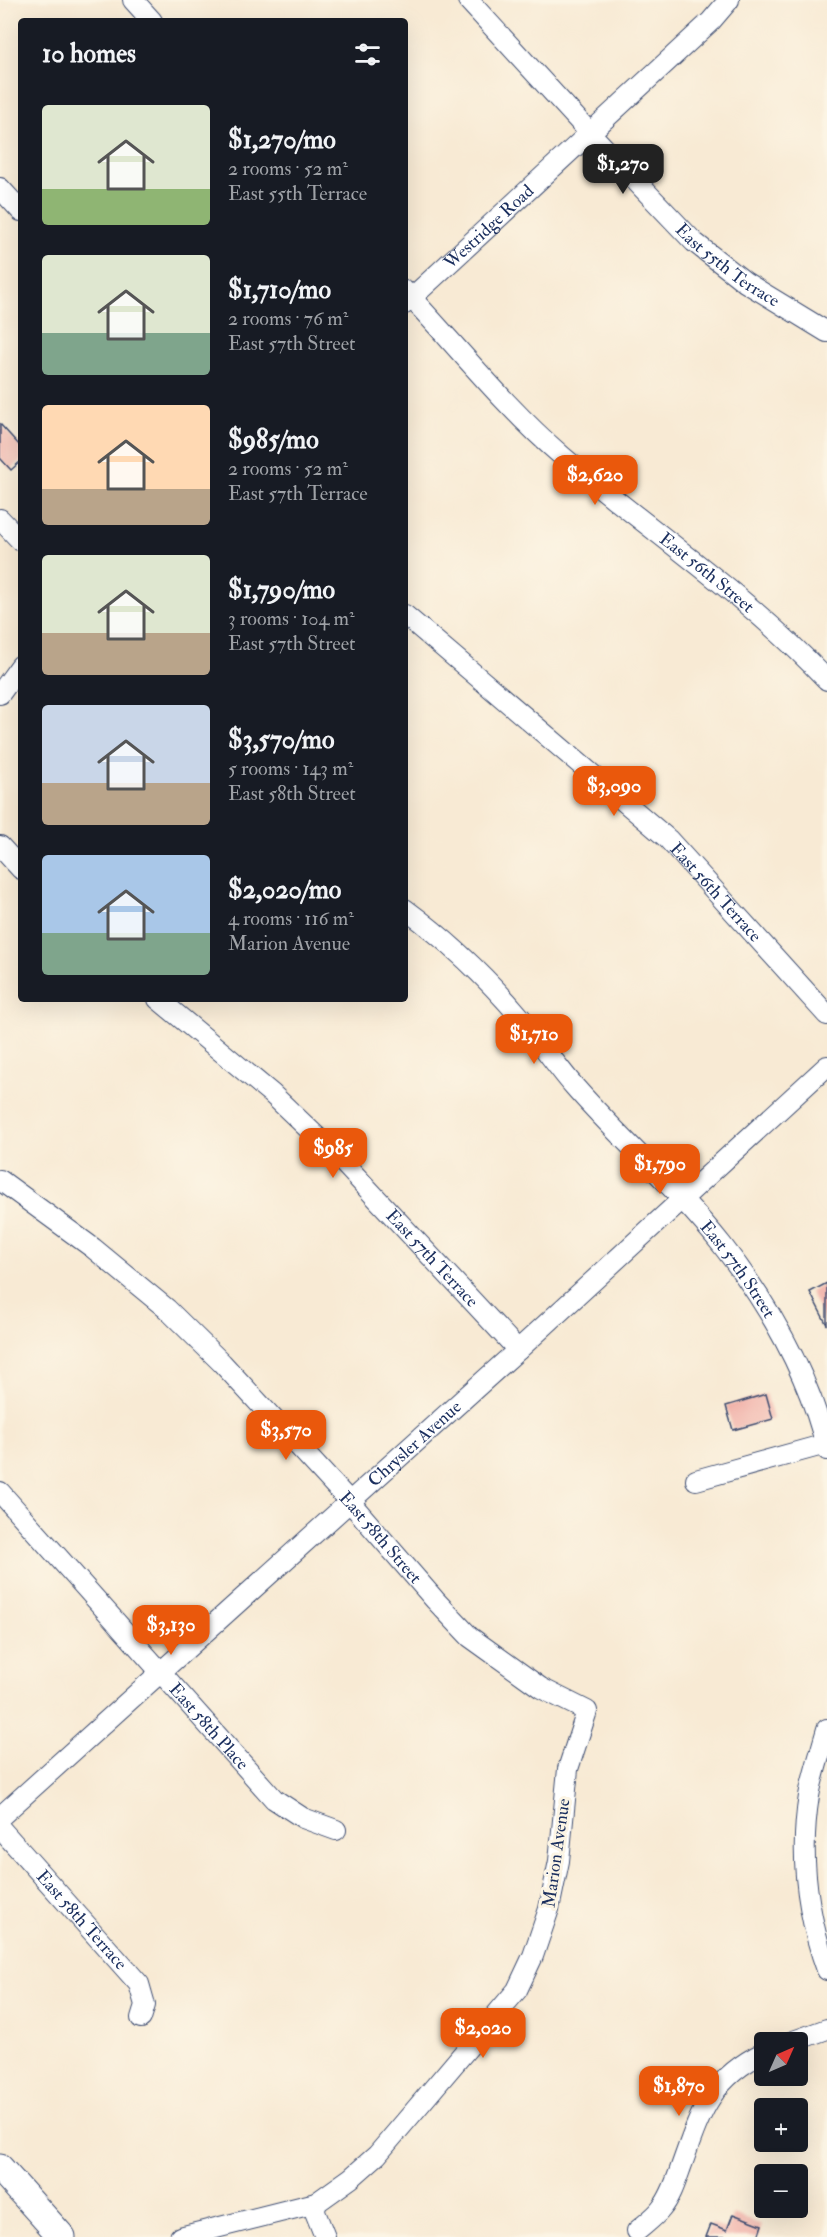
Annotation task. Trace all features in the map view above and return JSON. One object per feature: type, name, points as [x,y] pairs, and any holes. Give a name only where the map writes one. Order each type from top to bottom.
[{"type":"street","points":[[133,0],[149,18]]},
{"type":"street","name":"East 55th Terrace","points":[[468,0],[590,134],[694,242],[745,282],[827,332]]},
{"type":"street","name":"Westridge Road","points":[[408,297],[590,134],[711,21],[729,0]]},
{"type":"street","points":[[0,188],[18,208]]},
{"type":"street","name":"East 56th Street","points":[[408,299],[561,456],[706,569],[792,643],[827,680]]},
{"type":"street","points":[[0,519],[18,538]]},
{"type":"street","name":"East 56th Terrace","points":[[408,618],[669,840],[827,1015]]},
{"type":"street","points":[[0,694],[18,669]]},
{"type":"street","points":[[0,846],[18,866]]},
{"type":"street","name":"East 57th Street","points":[[408,912],[469,964],[513,1009],[573,1085],[721,1244],[755,1289],[784,1338],[808,1390],[826,1447]]},
{"type":"street","name":"East 57th Terrace","points":[[162,1002],[272,1094],[338,1157],[518,1350]]},
{"type":"street","name":"Chrysler Avenue","points":[[0,1817],[518,1350],[827,1066]]},
{"type":"street","name":"East 58th Street","points":[[0,1180],[93,1248],[167,1310],[222,1364],[350,1502],[470,1637],[541,1688],[587,1711]]},
{"type":"street","points":[[696,1480],[826,1447]]},
{"type":"street","name":"East 58th Place","points":[[0,1492],[274,1799],[303,1818],[336,1830]]},
{"type":"street","name":"Marion Avenue","points":[[180,2237],[316,2203],[351,2178],[377,2155],[517,1990],[533,1956],[549,1909],[559,1861],[568,1769],[587,1711]]},
{"type":"street","points":[[827,1729],[810,1795],[804,1860],[813,1924],[827,1970]]},
{"type":"street","name":"East 58th Terrace","points":[[0,1828],[139,1984],[145,2005],[141,2019]]},
{"type":"street","points":[[808,2036],[827,2029]]},
{"type":"street","points":[[637,2231],[661,2210],[672,2190],[698,2120],[709,2098],[728,2075],[754,2057]]},
{"type":"street","points":[[0,2168],[62,2237]]},
{"type":"street","points":[[316,2203],[315,2212],[325,2237]]},
{"type":"building","points":[[0,424],[18,444],[18,464],[11,470],[0,458]]},
{"type":"building","points":[[827,1283],[827,1325],[810,1292]]},
{"type":"building","points":[[766,1394],[773,1419],[733,1430],[726,1406]]},
{"type":"building","points":[[733,2214],[762,2225],[758,2237],[706,2237],[711,2224],[727,2230]]}]
